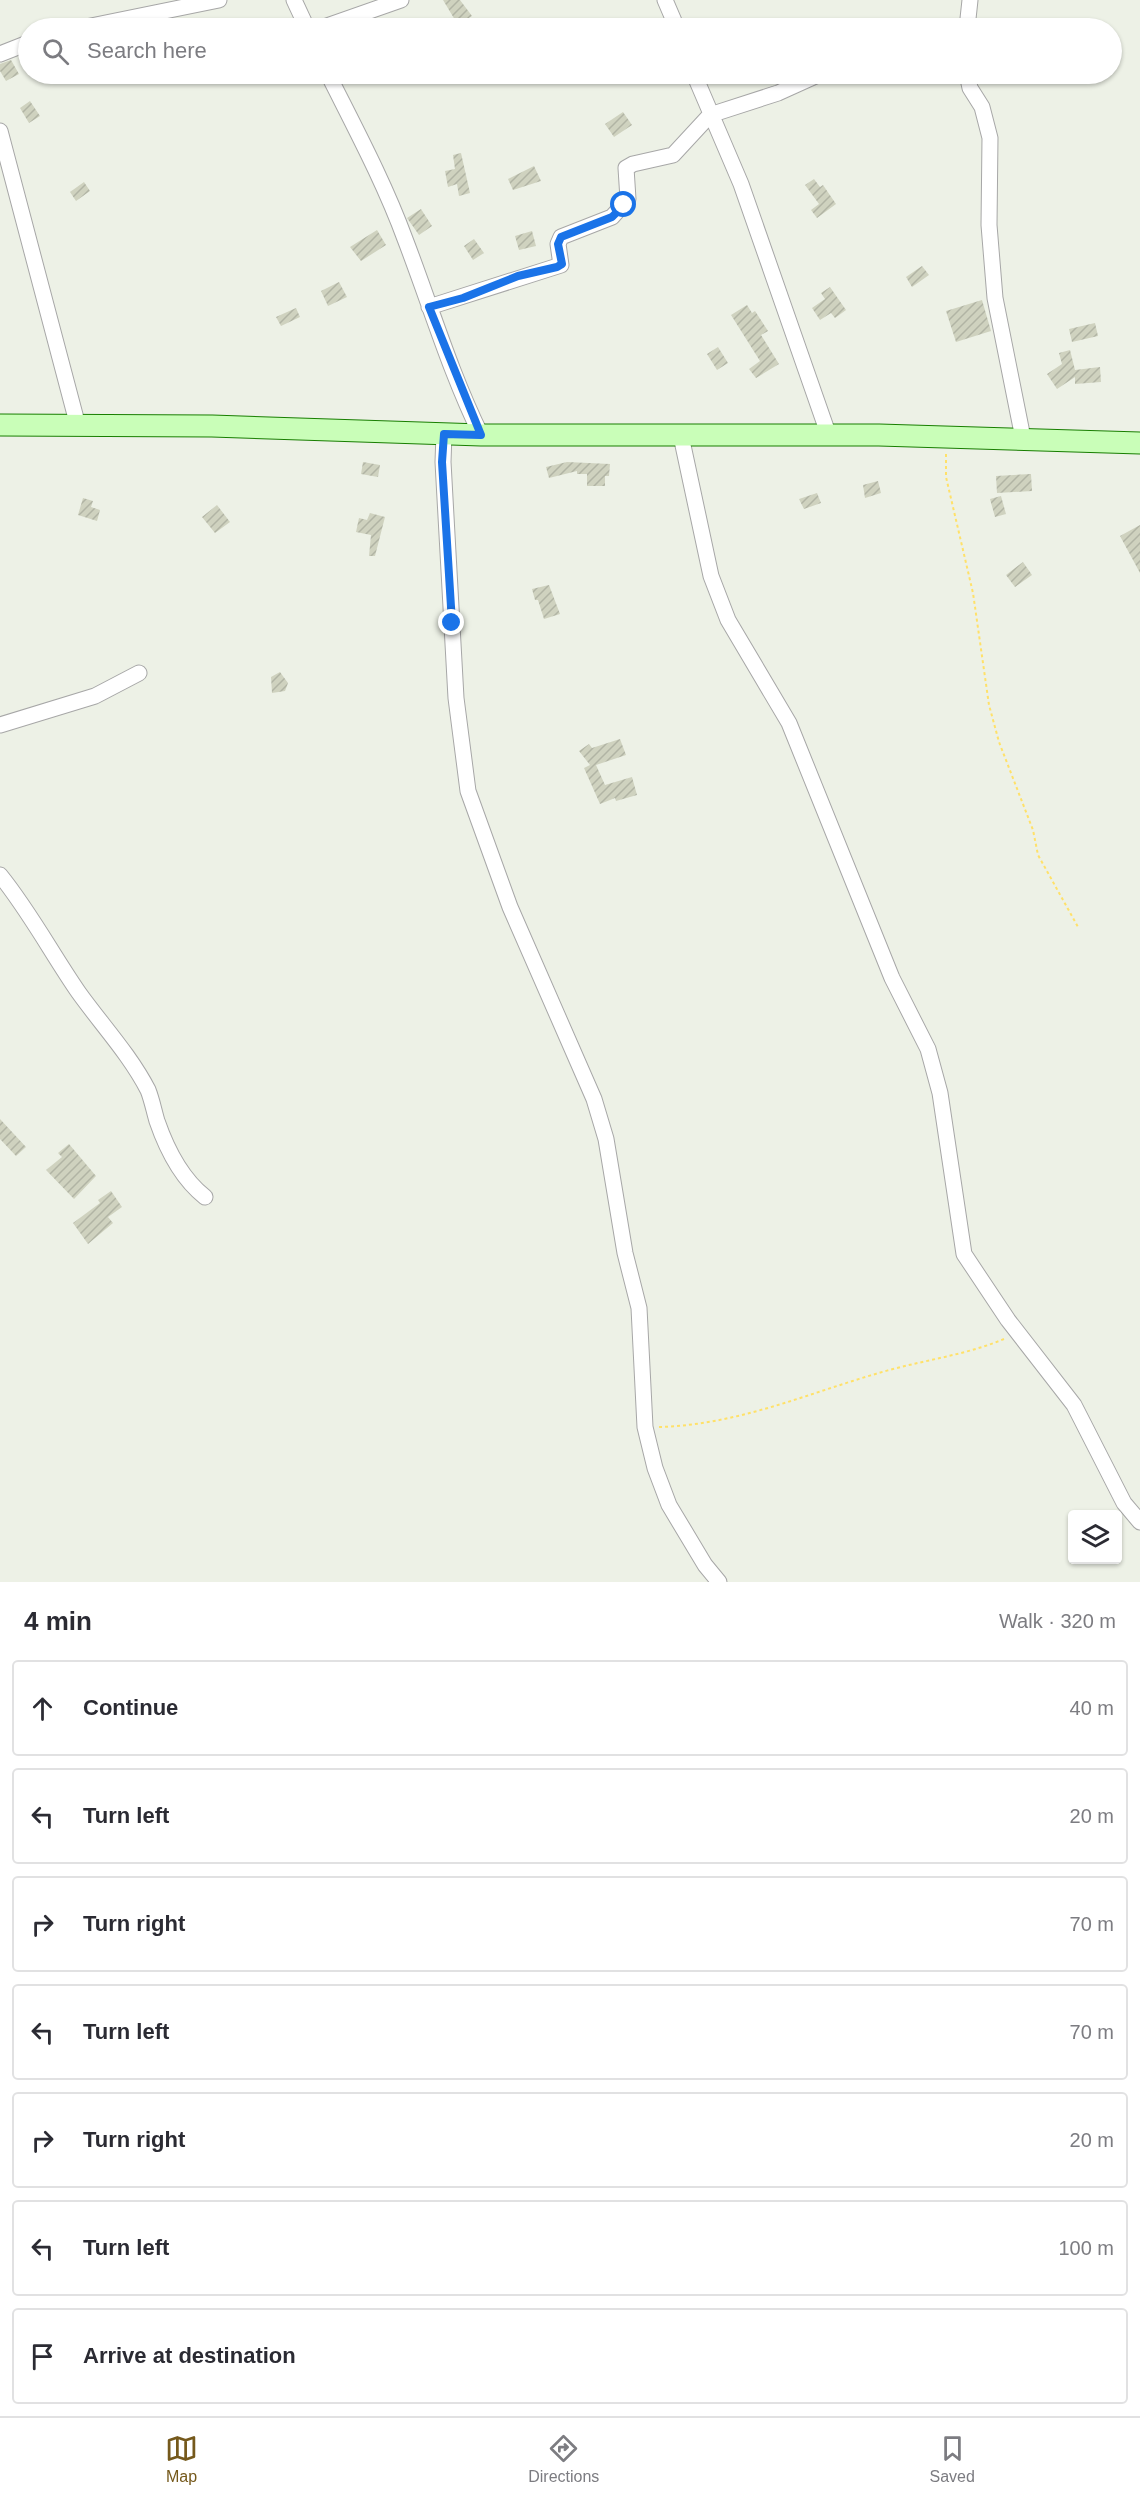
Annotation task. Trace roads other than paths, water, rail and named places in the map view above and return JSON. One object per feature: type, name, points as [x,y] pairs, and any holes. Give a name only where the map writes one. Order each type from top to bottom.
[{"type":"main road","points":[[0,425],[212,426],[481,435],[1023,438],[1140,444]]},
{"type":"street","points":[[130,18],[219,0]]},
{"type":"street","points":[[294,0],[302,18]]},
{"type":"street","points":[[350,18],[401,0]]},
{"type":"street","points":[[665,0],[673,18]]},
{"type":"street","points":[[968,18],[970,0]]},
{"type":"street","points":[[0,54],[18,48]]},
{"type":"street","points":[[333,84],[360,137],[405,238],[429,307],[481,435]]},
{"type":"street","points":[[698,84],[741,184],[829,436]]},
{"type":"street","points":[[429,307],[561,265],[558,244],[561,237],[612,217],[628,199],[626,168],[633,164],[673,155],[710,115],[778,93],[798,84]]},
{"type":"street","points":[[969,84],[982,107],[990,138],[989,225],[995,298],[1023,438]]},
{"type":"street","points":[[0,131],[78,426]]},
{"type":"street","points":[[444,434],[442,462],[456,698],[468,791],[510,908],[580,1062],[606,1139],[625,1253],[639,1308],[645,1427],[655,1468],[669,1505],[705,1565],[719,1582]]},
{"type":"street","points":[[681,436],[717,593],[742,645],[789,723],[892,978],[928,1049],[940,1094],[964,1254],[1016,1330],[1074,1405],[1124,1503],[1140,1522]]},
{"type":"street","points":[[0,725],[95,696],[139,673]]},
{"type":"street","points":[[0,875],[18,897],[68,976],[148,1090],[164,1140],[178,1167],[193,1188],[205,1197]]}]
